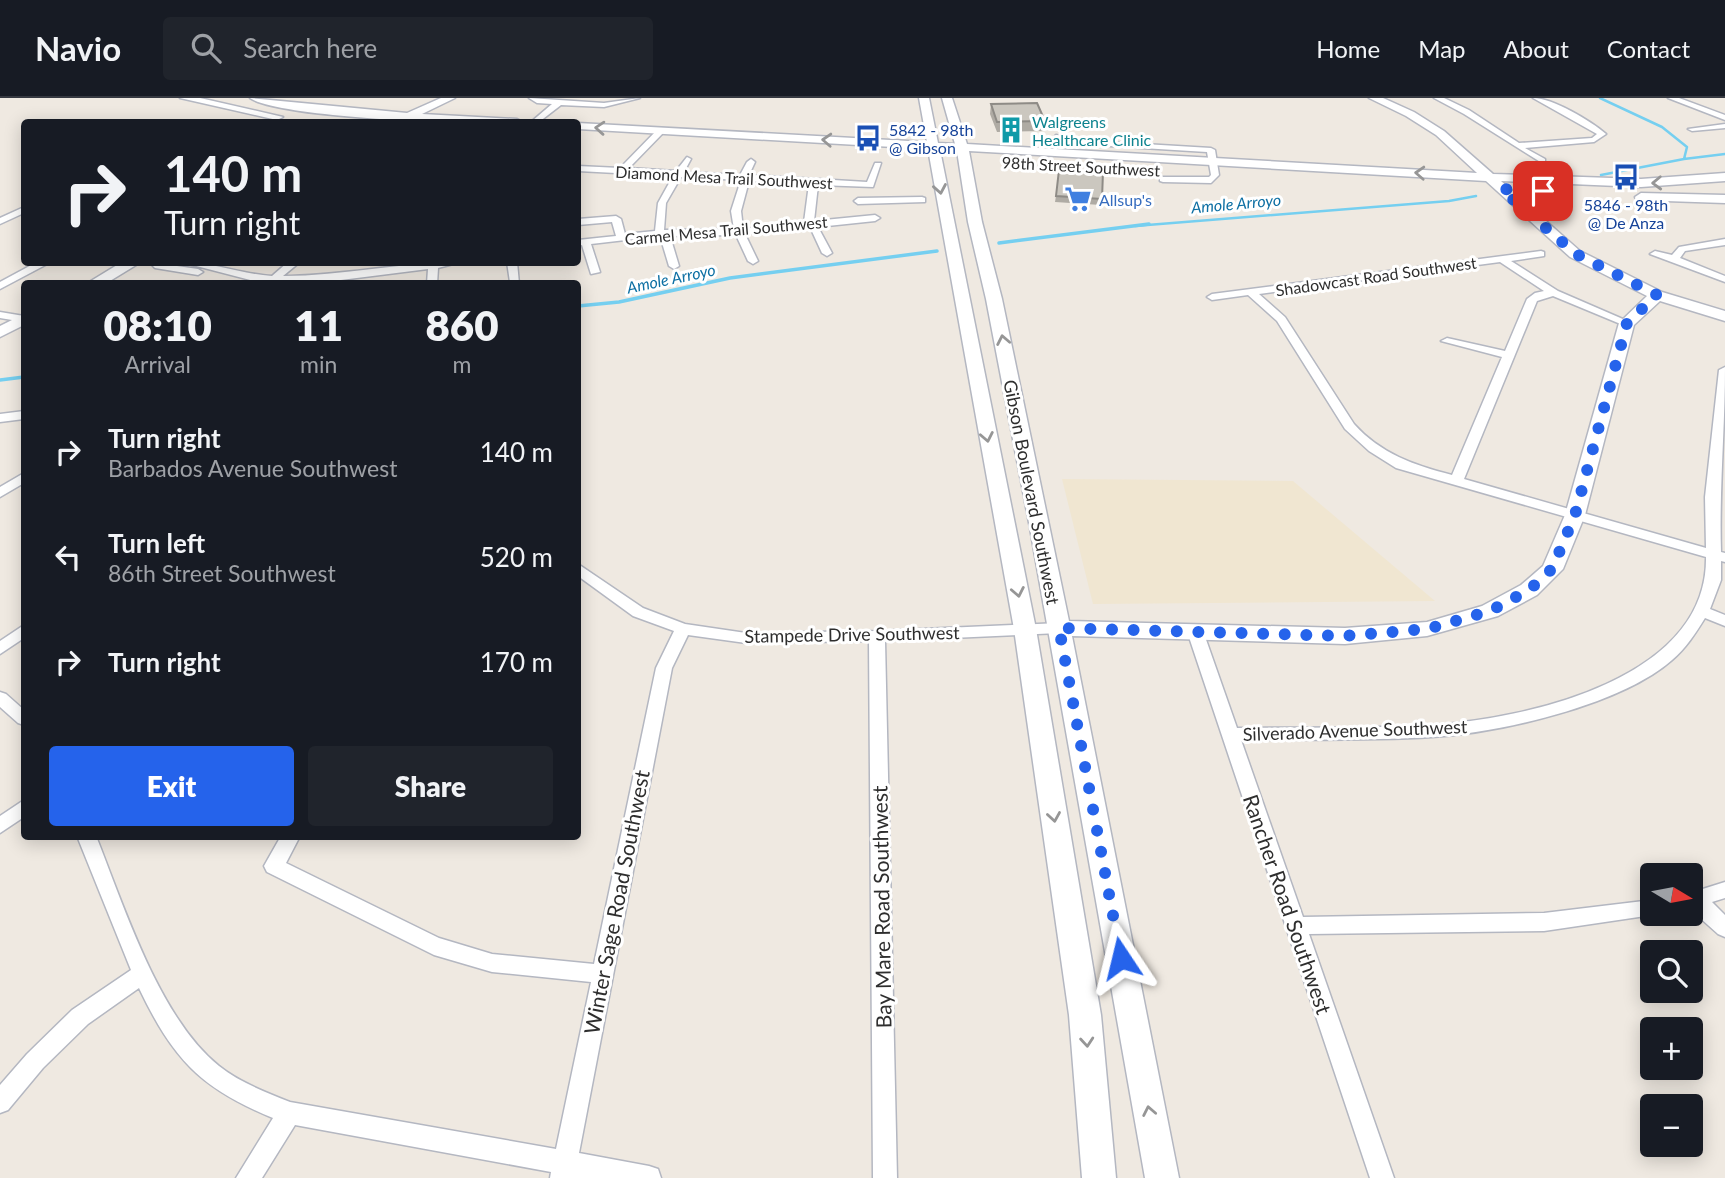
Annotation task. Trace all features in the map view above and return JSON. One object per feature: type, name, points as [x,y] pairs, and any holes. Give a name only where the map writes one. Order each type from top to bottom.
[{"type":"street","points":[[185,98],[289,119]]},
{"type":"street","points":[[255,98],[289,106],[462,119]]},
{"type":"street","points":[[402,119],[450,98]]},
{"type":"street","points":[[533,98],[562,103],[611,105],[636,98]]},
{"type":"street","name":"Gibson Boulevard Southwest","points":[[924,98],[1025,629],[1085,1015],[1099,1178]]},
{"type":"street","name":"Gibson Boulevard Southwest","points":[[947,98],[963,153],[997,313],[1162,1178]]},
{"type":"street","points":[[1374,98],[1425,122],[1576,254],[1657,295],[1725,316]]},
{"type":"street","points":[[1438,98],[1484,121],[1542,161]]},
{"type":"street","points":[[1517,146],[1594,140],[1602,134],[1537,98]]},
{"type":"street","points":[[1672,98],[1725,118]]},
{"type":"street","points":[[547,117],[562,103]]},
{"type":"street","name":"98th Street Southwest","points":[[581,126],[934,152]]},
{"type":"street","points":[[1692,130],[1725,126]]},
{"type":"street","points":[[622,171],[661,131]]},
{"type":"street","points":[[1056,137],[1077,142],[1211,150],[1214,178],[1206,181],[1163,179]]},
{"type":"street","name":"98th Street Southwest","points":[[581,138],[963,153],[1214,167],[1501,189],[1725,199]]},
{"type":"street","points":[[674,266],[661,233],[662,203],[687,159]]},
{"type":"street","points":[[751,162],[744,173],[746,178],[735,203],[738,232],[753,261]]},
{"type":"street","name":"Diamond Mesa Trail Southwest","points":[[581,169],[870,185],[878,165]]},
{"type":"street","name":"98th Street Southwest","points":[[1214,167],[1641,183],[1725,177]]},
{"type":"street","points":[[814,182],[810,223],[827,253]]},
{"type":"street","points":[[856,184],[860,219]]},
{"type":"street","points":[[858,201],[922,200]]},
{"type":"street","points":[[0,221],[21,211]]},
{"type":"street","name":"Carmel Mesa Trail Southwest","points":[[582,243],[661,233],[738,232],[875,218]]},
{"type":"street","points":[[581,222],[616,219],[621,238]]},
{"type":"street","points":[[1676,257],[1678,250],[1682,248],[1725,242]]},
{"type":"street","points":[[582,243],[595,272]]},
{"type":"street","name":"Shadowcast Road Southwest","points":[[1212,297],[1541,254]]},
{"type":"street","points":[[1655,254],[1676,257],[1689,267],[1725,279]]},
{"type":"street","points":[[1502,259],[1554,293],[1627,323]]},
{"type":"street","points":[[0,286],[38,266]]},
{"type":"street","points":[[100,280],[127,266]]},
{"type":"street","points":[[191,266],[265,280]]},
{"type":"street","points":[[205,280],[227,266]]},
{"type":"street","points":[[271,280],[290,266]]},
{"type":"street","points":[[310,280],[350,279],[433,266],[432,280]]},
{"type":"street","points":[[1250,292],[1281,319],[1361,440],[1401,465],[1719,556]]},
{"type":"street","points":[[1456,481],[1532,299],[1554,293]]},
{"type":"street","points":[[1059,628],[1345,636],[1427,629],[1490,611],[1529,590],[1552,569],[1575,515],[1627,323],[1657,295]]},
{"type":"street","points":[[0,315],[21,318]]},
{"type":"street","points":[[0,332],[21,321]]},
{"type":"street","points":[[1447,341],[1508,355]]},
{"type":"street","name":"Silverado Avenue Southwest","points":[[1230,734],[1433,731],[1478,726],[1570,705],[1609,691],[1665,658],[1686,637],[1701,611],[1714,580],[1719,556],[1725,370]]},
{"type":"street","points":[[0,418],[21,415]]},
{"type":"street","points":[[0,492],[21,479]]},
{"type":"street","name":"Stampede Drive Southwest","points":[[581,571],[638,611],[684,629],[746,638],[877,636],[1059,628]]},
{"type":"street","points":[[1701,611],[1725,621]]},
{"type":"street","name":"Winter Sage Road Southwest","points":[[564,1170],[600,974],[664,668],[684,629]]},
{"type":"street","name":"Rancher Road Southwest","points":[[1195,631],[1382,1178]]},
{"type":"street","points":[[0,649],[21,632]]},
{"type":"street","name":"Bay Mare Road Southwest","points":[[877,636],[886,1178]]},
{"type":"street","points":[[0,698],[21,716]]},
{"type":"street","points":[[0,826],[21,809]]},
{"type":"street","points":[[88,840],[144,973],[179,1042],[209,1072],[246,1094],[290,1113],[564,1170],[649,1178]]},
{"type":"street","points":[[289,840],[274,866],[434,946],[492,963],[600,974]]},
{"type":"street","points":[[1703,897],[1725,890]]},
{"type":"street","points":[[1703,908],[1725,928]]},
{"type":"street","points":[[1296,926],[1544,922],[1640,910]]},
{"type":"street","points":[[0,1102],[35,1061],[80,1017],[144,973]]},
{"type":"street","points":[[248,1178],[290,1113]]},
{"type":"shaded area","points":[[1062,479],[1293,481],[1435,601],[1093,604]]},
{"type":"building","points":[[1037,103],[1045,121],[997,122],[991,104]]},
{"type":"building","points":[[1059,170],[1103,172],[1102,199],[1056,196]]},
{"type":"waterway","name":"Amole Arroyo","points":[[1600,98],[1662,127],[1687,147],[1684,159]]},
{"type":"waterway","points":[[1684,159],[1725,154]]},
{"type":"waterway","name":"Amole Arroyo","points":[[1601,175],[1684,159]]},
{"type":"waterway","name":"Amole Arroyo","points":[[1135,226],[1449,201],[1476,196]]},
{"type":"waterway","name":"Amole Arroyo","points":[[999,243],[1149,224]]},
{"type":"waterway","name":"Amole Arroyo","points":[[581,306],[619,302],[730,278],[937,251]]},
{"type":"waterway","name":"Amole Arroyo","points":[[0,380],[21,377]]},
{"type":"place","name":"Walgreens Healthcare Clinic","points":[[1011,130]]},
{"type":"place","name":"5842 - 98th @ Gibson","points":[[868,138]]},
{"type":"place","name":"5846 - 98th @ De Anza","points":[[1626,177]]},
{"type":"place","name":"Allsup's","points":[[1078,199]]},
{"type":"route","points":[[1121,958],[1059,628],[1345,636],[1427,629],[1490,611],[1529,590],[1552,569],[1575,515],[1627,323],[1657,295],[1599,268],[1576,254],[1501,189],[1543,191]]}]
